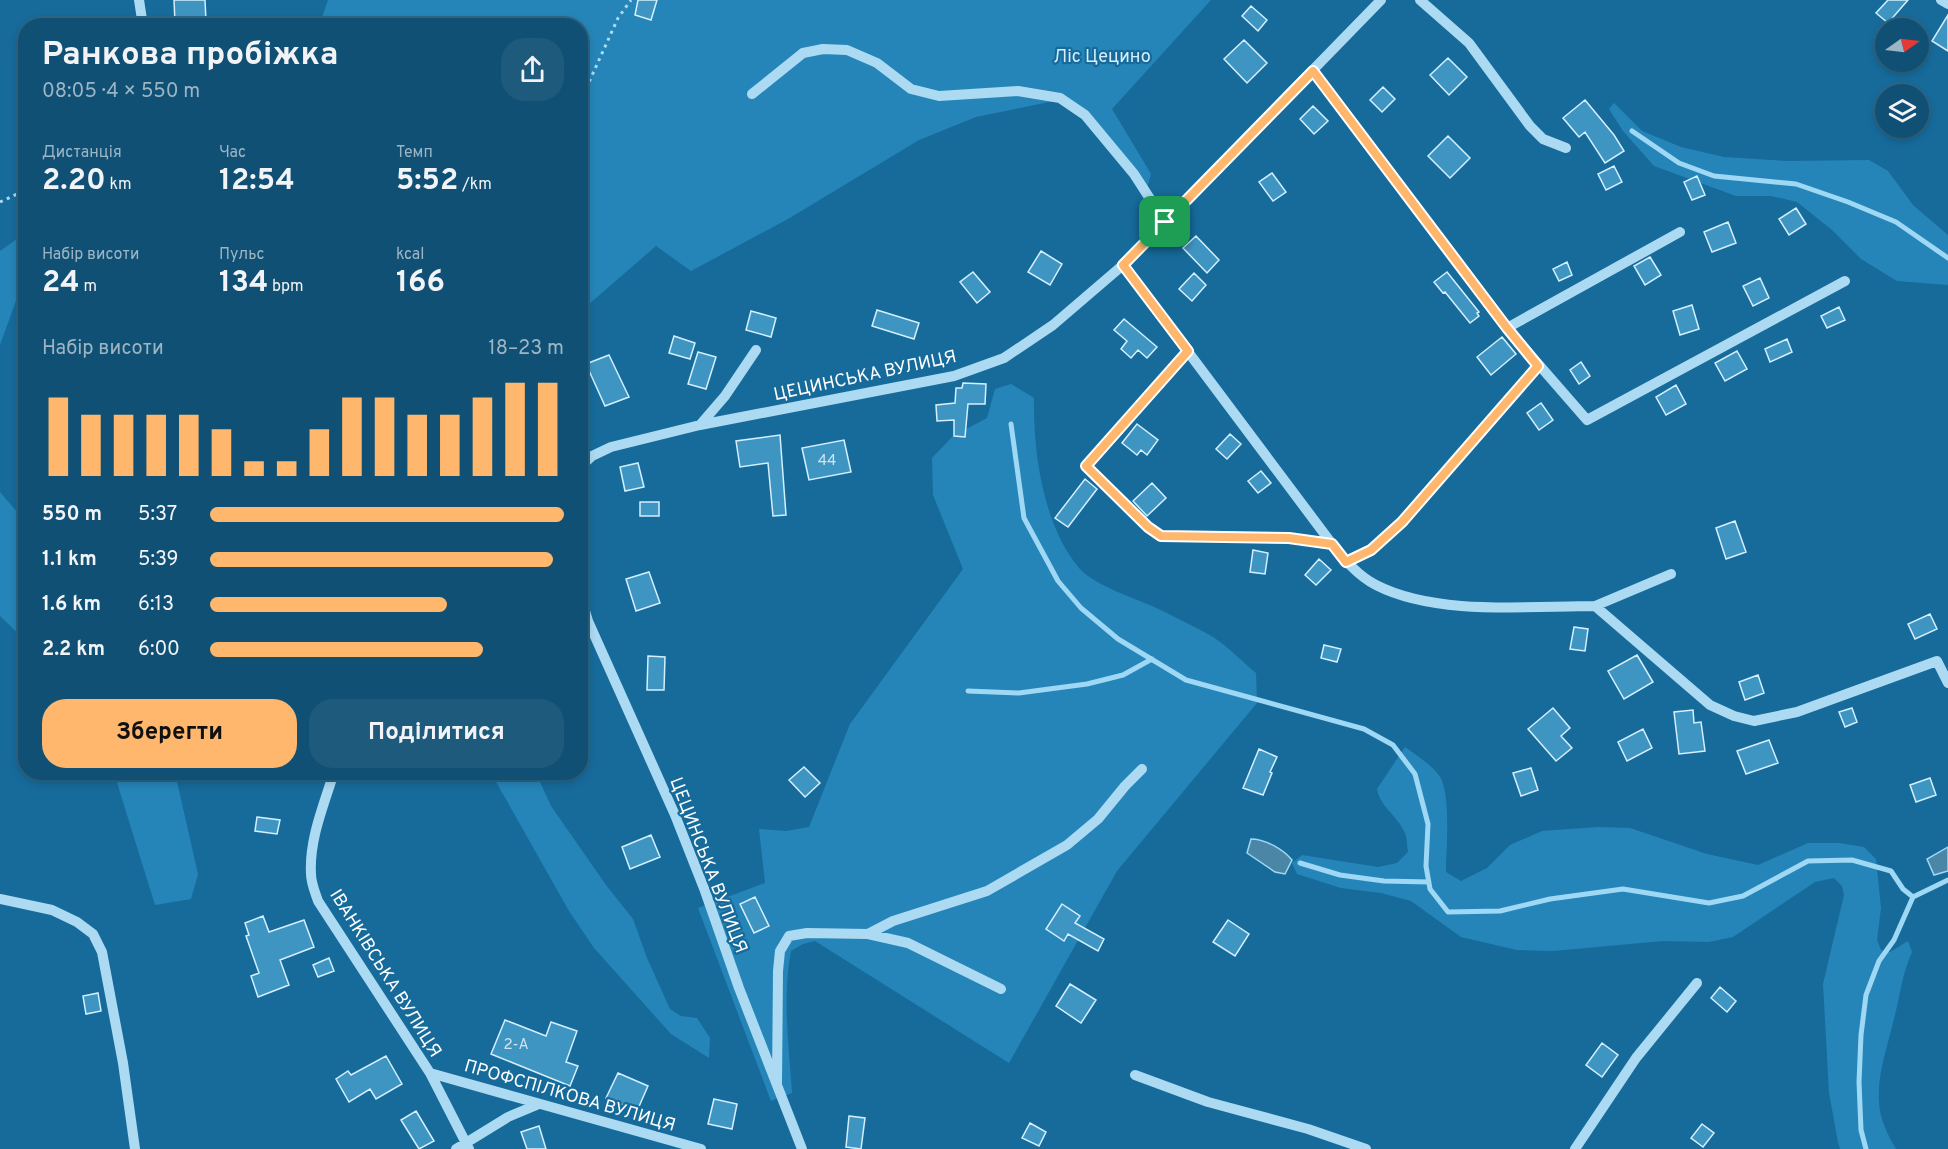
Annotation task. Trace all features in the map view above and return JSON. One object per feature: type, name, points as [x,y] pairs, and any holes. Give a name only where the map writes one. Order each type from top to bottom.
[{"type":"street","points":[[139,0],[142,18]]},
{"type":"street","name":"ЦЕЦИНСЬКА ВУЛИЦЯ","points":[[588,460],[611,447],[700,425],[954,376],[1004,358],[1053,325],[1123,265],[1381,0]]},
{"type":"street","points":[[1420,0],[1469,44],[1543,140],[1566,148]]},
{"type":"street","points":[[1941,0],[1948,4]]},
{"type":"street","points":[[752,94],[803,53],[823,49],[847,50],[877,63],[911,89],[939,96],[1018,91],[1060,98],[1085,115],[1134,174],[1165,222]]},
{"type":"street","points":[[1313,71],[1507,328],[1587,420],[1845,281]]},
{"type":"street","points":[[1507,328],[1680,232]]},
{"type":"street","points":[[1123,265],[1346,562],[1374,585],[1405,597],[1466,606],[1595,606],[1671,574]]},
{"type":"street","points":[[700,425],[725,396],[756,350]]},
{"type":"street","points":[[1188,351],[1086,466],[1148,527],[1161,536],[1289,538],[1332,544]]},
{"type":"street","points":[[1346,562],[1371,550],[1402,522],[1538,366]]},
{"type":"street","points":[[1595,606],[1710,705],[1734,716],[1754,721],[1797,712],[1948,656]]},
{"type":"street","name":"ЦЕЦИНСЬКА ВУЛИЦЯ","points":[[588,621],[697,869],[739,988],[802,1149]]},
{"type":"street","points":[[1937,661],[1948,683]]},
{"type":"street","points":[[868,934],[893,921],[987,891],[1067,845],[1098,819],[1142,769]]},
{"type":"street","name":"ІВАНКІВСЬКА ВУЛИЦЯ","points":[[332,780],[312,852],[311,876],[318,901],[430,1074],[468,1146]]},
{"type":"street","points":[[0,899],[52,910],[77,922],[93,934],[102,952],[123,1063],[135,1149]]},
{"type":"street","points":[[777,1086],[778,971],[780,951],[789,936],[807,933],[868,934],[908,943],[1001,989]]},
{"type":"street","points":[[1575,1149],[1636,1058],[1697,983]]},
{"type":"street","name":"ПРОФСПІЛКОВА ВУЛИЦЯ","points":[[430,1074],[701,1149]]},
{"type":"street","points":[[1135,1075],[1208,1102],[1308,1129],[1366,1149]]},
{"type":"street","points":[[456,1149],[468,1146],[508,1117],[539,1104]]},
{"type":"path","points":[[588,84],[618,18],[632,0]]},
{"type":"path","points":[[0,202],[18,194]]},
{"type":"green space","name":"Ліс Цецино","points":[[328,0],[1211,0],[1112,109],[1151,174],[1147,188],[1064,99],[976,117],[919,140],[788,219],[691,271],[656,246],[588,305],[588,18],[322,18]]},
{"type":"green space","points":[[1614,103],[1642,131],[1681,147],[1724,157],[1788,161],[1869,160],[1888,171],[1913,205],[1948,235],[1948,285],[1897,281],[1861,259],[1832,230],[1797,202],[1771,196],[1736,196],[1654,166],[1623,131],[1609,109]]},
{"type":"green space","points":[[18,238],[18,295],[0,345],[0,251]]},
{"type":"green space","points":[[1011,384],[1034,398],[1038,464],[1049,510],[1067,551],[1079,568],[1103,585],[1166,612],[1219,641],[1256,673],[1257,703],[1117,871],[1009,1063],[815,941],[803,944],[791,951],[787,1004],[792,1093],[771,1101],[698,908],[765,883],[759,829],[786,831],[809,827],[850,724],[963,569],[933,495],[932,458],[953,436],[987,418],[995,389]]},
{"type":"green space","points":[[0,492],[18,513],[18,633],[0,616]]},
{"type":"green space","points":[[1405,747],[1431,766],[1442,782],[1447,806],[1446,872],[1461,881],[1487,868],[1510,845],[1542,831],[1598,827],[1630,828],[1707,854],[1758,865],[1808,843],[1839,843],[1864,847],[1876,859],[1881,908],[1877,940],[1881,950],[1890,952],[1908,941],[1912,952],[1903,977],[1879,1091],[1882,1120],[1896,1149],[1840,1149],[1838,1142],[1829,1093],[1823,984],[1844,895],[1842,886],[1834,878],[1815,882],[1733,937],[1709,942],[1663,941],[1553,951],[1517,950],[1461,937],[1411,901],[1381,893],[1341,888],[1297,874],[1292,863],[1302,855],[1378,867],[1397,863],[1408,852],[1405,833],[1382,801],[1377,789]]},
{"type":"green space","points":[[116,780],[177,780],[198,874],[191,899],[155,905]]},
{"type":"green space","points":[[495,780],[539,780],[551,806],[606,885],[633,919],[647,958],[670,1009],[681,1016],[697,1018],[710,1038],[709,1058],[671,1034],[594,948],[569,911]]},
{"type":"shaded area","points":[[1251,839],[1268,843],[1292,860],[1285,874],[1275,872],[1247,853]]},
{"type":"shaded area","points":[[1948,847],[1948,871],[1934,875],[1927,859]]},
{"type":"building","points":[[174,0],[205,0],[206,18],[175,18]]},
{"type":"building","points":[[638,0],[657,0],[651,20],[635,15]]},
{"type":"building","points":[[1888,0],[1908,0],[1892,18],[1882,18],[1876,13]]},
{"type":"building","points":[[1251,6],[1267,20],[1258,31],[1242,16]]},
{"type":"building","points":[[1948,15],[1948,51],[1932,41]]},
{"type":"building","points":[[1244,40],[1267,63],[1247,83],[1224,59]]},
{"type":"building","points":[[1448,58],[1467,77],[1449,95],[1430,75]]},
{"type":"building","points":[[1383,87],[1395,99],[1382,112],[1370,100]]},
{"type":"building","points":[[1585,100],[1624,151],[1605,163],[1585,132],[1579,137],[1563,118]]},
{"type":"building","points":[[1313,106],[1328,121],[1314,134],[1300,119]]},
{"type":"building","points":[[1448,136],[1470,158],[1450,178],[1428,156]]},
{"type":"building","points":[[1614,166],[1622,182],[1606,190],[1598,174]]},
{"type":"building","points":[[1272,173],[1286,192],[1273,201],[1259,182]]},
{"type":"building","points":[[1697,176],[1705,195],[1692,200],[1684,182]]},
{"type":"building","points":[[1796,208],[1806,224],[1789,235],[1779,219]]},
{"type":"building","points":[[1728,222],[1736,243],[1712,252],[1704,232]]},
{"type":"building","points":[[1196,236],[1219,260],[1207,273],[1183,248]]},
{"type":"building","points":[[1041,251],[1062,264],[1050,285],[1028,272]]},
{"type":"building","points":[[1650,257],[1661,275],[1645,285],[1634,266]]},
{"type":"building","points":[[1567,262],[1572,275],[1559,281],[1553,269]]},
{"type":"building","points":[[973,272],[990,292],[977,303],[960,282]]},
{"type":"building","points":[[1447,272],[1479,312],[1477,313],[1479,316],[1470,323],[1434,282]]},
{"type":"building","points":[[1194,273],[1206,285],[1192,301],[1179,289]]},
{"type":"building","points":[[1760,278],[1769,298],[1753,306],[1743,286]]},
{"type":"building","points":[[1692,305],[1699,329],[1680,335],[1673,311]]},
{"type":"building","points":[[1839,307],[1845,320],[1827,328],[1821,316]]},
{"type":"building","points":[[877,310],[919,323],[914,339],[872,326]]},
{"type":"building","points":[[751,311],[776,318],[771,337],[746,330]]},
{"type":"building","points":[[1124,319],[1157,347],[1147,358],[1138,350],[1131,358],[1121,349],[1127,341],[1114,330]]},
{"type":"building","points":[[674,336],[695,343],[690,359],[669,353]]},
{"type":"building","points":[[1502,337],[1516,354],[1491,375],[1477,357]]},
{"type":"building","points":[[1787,339],[1792,352],[1770,362],[1765,349]]},
{"type":"building","points":[[1737,351],[1747,369],[1725,381],[1715,363]]},
{"type":"building","points":[[698,352],[716,357],[706,389],[688,384]]},
{"type":"building","points":[[609,355],[629,397],[605,406],[588,368],[588,363]]},
{"type":"building","points":[[1581,362],[1590,376],[1579,384],[1570,370]]},
{"type":"building","points":[[963,383],[986,384],[985,404],[968,404],[965,437],[954,436],[954,420],[937,421],[936,405],[955,403],[956,388],[962,388]]},
{"type":"building","points":[[1676,385],[1686,404],[1666,415],[1656,397]]},
{"type":"building","points":[[1541,403],[1553,420],[1539,430],[1527,413]]},
{"type":"building","points":[[1137,424],[1158,440],[1147,455],[1141,450],[1137,455],[1122,443]]},
{"type":"building","points":[[1230,434],[1241,444],[1227,459],[1216,449]]},
{"type":"building","points":[[780,435],[786,515],[773,516],[768,463],[740,467],[736,441]]},
{"type":"building","points":[[844,440],[851,472],[809,480],[802,448]]},
{"type":"building","points":[[638,463],[644,487],[625,491],[620,467]]},
{"type":"building","points":[[1261,471],[1271,483],[1258,493],[1248,481]]},
{"type":"building","points":[[1085,479],[1097,489],[1068,527],[1055,518]]},
{"type":"building","points":[[1152,483],[1166,498],[1147,516],[1133,501]]},
{"type":"building","points":[[640,502],[659,502],[659,516],[640,516]]},
{"type":"building","points":[[1735,521],[1746,552],[1726,559],[1716,528]]},
{"type":"building","points":[[1253,550],[1268,553],[1265,574],[1250,572]]},
{"type":"building","points":[[1319,559],[1331,570],[1316,585],[1305,575]]},
{"type":"building","points":[[649,572],[660,603],[636,611],[626,579]]},
{"type":"building","points":[[1930,614],[1937,629],[1915,639],[1908,624]]},
{"type":"building","points":[[1574,627],[1588,629],[1585,651],[1570,649]]},
{"type":"building","points":[[1324,645],[1341,649],[1337,662],[1321,658]]},
{"type":"building","points":[[1637,655],[1653,682],[1624,699],[1608,671]]},
{"type":"building","points":[[648,656],[665,657],[664,690],[647,690]]},
{"type":"building","points":[[1758,675],[1764,693],[1745,700],[1739,682]]},
{"type":"building","points":[[1553,708],[1570,728],[1561,736],[1572,748],[1556,761],[1528,729]]},
{"type":"building","points":[[1852,708],[1857,722],[1845,727],[1839,712]]},
{"type":"building","points":[[1693,710],[1694,723],[1701,722],[1705,751],[1679,754],[1674,712]]},
{"type":"building","points":[[1643,729],[1652,748],[1627,761],[1618,742]]},
{"type":"building","points":[[1769,740],[1778,763],[1746,774],[1737,751]]},
{"type":"building","points":[[1259,749],[1277,757],[1263,795],[1243,788]]},
{"type":"building","points":[[804,767],[820,783],[805,797],[789,780]]},
{"type":"building","points":[[1531,768],[1538,790],[1521,796],[1513,773]]},
{"type":"building","points":[[1930,778],[1936,795],[1916,802],[1910,785]]},
{"type":"building","points":[[257,817],[280,820],[277,834],[255,831]]},
{"type":"building","points":[[651,835],[660,857],[630,869],[622,847]]},
{"type":"building","points":[[755,897],[769,926],[754,933],[740,904]]},
{"type":"building","points":[[1062,904],[1080,916],[1075,923],[1104,939],[1098,951],[1068,934],[1064,941],[1046,929]]},
{"type":"building","points":[[263,916],[269,932],[304,920],[314,947],[280,960],[289,985],[258,997],[251,976],[259,973],[246,936],[249,935],[245,923]]},
{"type":"building","points":[[1228,920],[1249,934],[1235,956],[1213,942]]},
{"type":"building","points":[[329,958],[334,971],[318,977],[313,965]]},
{"type":"building","points":[[1070,984],[1096,1000],[1081,1023],[1056,1006]]},
{"type":"building","points":[[1720,987],[1736,1001],[1727,1012],[1711,998]]},
{"type":"building","points":[[98,993],[101,1011],[86,1014],[83,996]]},
{"type":"building","points":[[505,1020],[546,1036],[551,1022],[577,1031],[566,1062],[578,1066],[570,1086],[491,1054]]},
{"type":"building","points":[[1602,1043],[1618,1055],[1602,1077],[1586,1065]]},
{"type":"building","points":[[386,1056],[402,1084],[376,1099],[370,1089],[349,1102],[336,1079],[348,1071],[351,1075]]},
{"type":"building","points":[[618,1073],[648,1086],[637,1111],[606,1098]]},
{"type":"building","points":[[714,1099],[737,1104],[732,1129],[708,1124]]},
{"type":"building","points":[[416,1111],[434,1141],[419,1149],[401,1120]]},
{"type":"building","points":[[849,1116],[865,1118],[861,1149],[846,1147]]},
{"type":"building","points":[[1030,1123],[1046,1132],[1039,1146],[1022,1138]]},
{"type":"building","points":[[1702,1124],[1714,1133],[1703,1147],[1691,1138]]},
{"type":"building","points":[[539,1126],[546,1149],[527,1149],[521,1132]]},
{"type":"waterway","points":[[1632,131],[1679,163],[1714,176],[1796,184],[1848,202],[1896,222],[1948,258]]},
{"type":"waterway","points":[[1011,424],[1024,518],[1058,581],[1081,608],[1118,639],[1186,680],[1364,729],[1393,745],[1415,774],[1428,824],[1426,866],[1430,889],[1448,912],[1500,911],[1550,899],[1623,889],[1709,903],[1743,896],[1808,861],[1852,860],[1891,871],[1903,889],[1913,897],[1948,880]]},
{"type":"waterway","points":[[968,691],[1019,693],[1087,684],[1123,675],[1152,659]]},
{"type":"waterway","points":[[1300,863],[1340,875],[1384,881],[1429,882]]},
{"type":"waterway","points":[[1866,1149],[1861,1130],[1859,1082],[1866,995],[1879,961],[1894,940],[1913,897]]},
{"type":"route","points":[[1313,71],[1538,366],[1402,522],[1371,550],[1346,562],[1332,544],[1289,538],[1161,536],[1148,527],[1086,466],[1188,351],[1123,265],[1165,222],[1313,71]]}]
